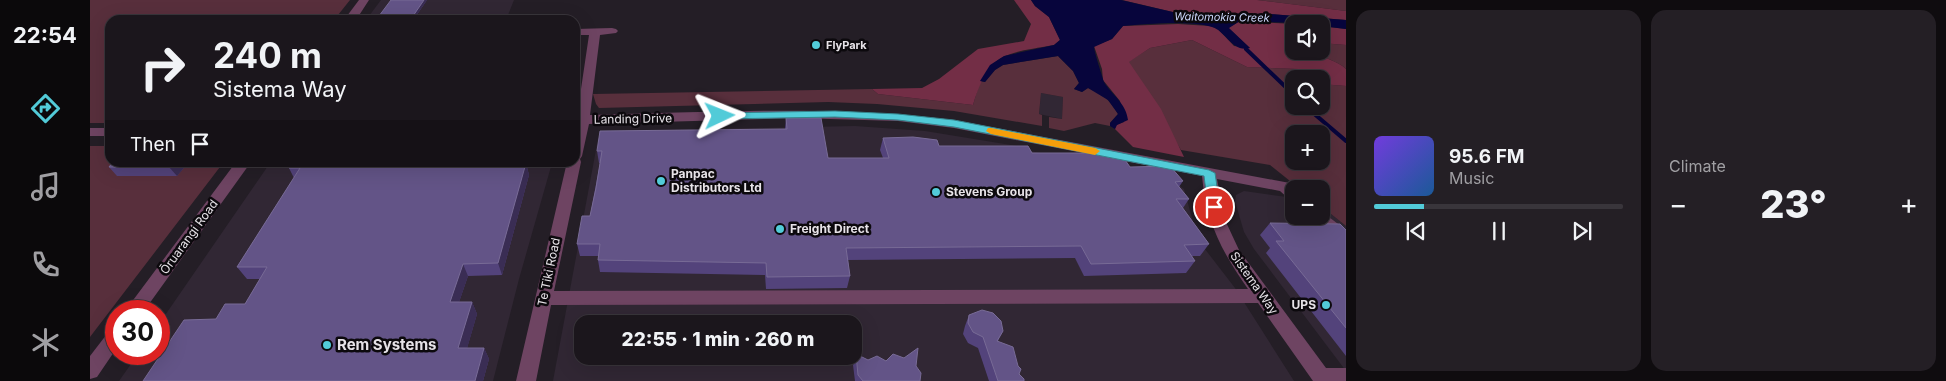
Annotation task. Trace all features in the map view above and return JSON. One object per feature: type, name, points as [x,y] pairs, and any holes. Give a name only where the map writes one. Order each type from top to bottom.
[{"type":"street","points":[[354,15],[364,0]]},
{"type":"street","points":[[580,114],[595,31]]},
{"type":"street","points":[[580,32],[612,31]]},
{"type":"street","name":"Landing Drive","points":[[580,120],[796,114],[898,117],[954,124],[1209,173],[1285,190]]},
{"type":"street","points":[[90,132],[105,132]]},
{"type":"street","name":"Ōruarangi Road","points":[[142,300],[240,167]]},
{"type":"street","name":"Te Tiki Road","points":[[526,381],[573,167]]},
{"type":"street","name":"Sistema Way","points":[[1209,173],[1211,194],[1223,236],[1232,252],[1322,378]]},
{"type":"street","points":[[1330,225],[1346,239]]},
{"type":"street","points":[[544,298],[1263,296]]},
{"type":"street","points":[[90,371],[105,350]]},
{"type":"street","points":[[1322,378],[1346,377]]},
{"type":"shaded area","points":[[90,0],[350,0],[338,15],[105,15],[105,123],[90,123]]},
{"type":"shaded area","points":[[381,0],[514,0],[508,15],[370,15]]},
{"type":"shaded area","points":[[1014,0],[1031,0],[1035,6],[1049,17],[1060,40],[1054,45],[1010,54],[1000,59],[992,65],[985,75],[973,105],[878,94],[872,89],[922,88],[939,79],[978,49],[1024,41],[1031,24]]},
{"type":"shaded area","points":[[1122,0],[1257,0],[1346,11],[1346,20],[1330,19],[1330,15],[1177,13]]},
{"type":"shaded area","points":[[1257,0],[1346,0],[1346,11]]},
{"type":"shaded area","points":[[1240,21],[1285,23],[1285,60],[1330,60],[1346,69],[1346,86],[1330,85],[1330,70],[1247,67],[1192,40],[1150,48],[1129,62],[1161,109],[1184,157],[1133,147],[1115,129],[1116,125],[1124,122],[1120,101],[1103,80],[1102,69],[1094,46],[1112,39],[1123,26],[1178,24],[1210,26],[1218,29],[1234,46],[1250,48],[1228,28]]},
{"type":"shaded area","points":[[1330,27],[1346,29],[1346,45],[1330,44]]},
{"type":"shaded area","points":[[1192,40],[1247,67],[1298,69],[1285,70],[1285,115],[1330,115],[1330,85],[1346,86],[1346,226],[1330,213],[1330,180],[1289,180],[1270,165],[1181,150],[1128,62],[1150,48]]},
{"type":"shaded area","points":[[1330,44],[1346,45],[1346,69],[1330,60]]},
{"type":"shaded area","points":[[1058,56],[1073,71],[1079,83],[1074,89],[1082,92],[1088,88],[1093,90],[1106,98],[1112,105],[1118,114],[1110,123],[1110,126],[1095,123],[1064,131],[1049,128],[1049,117],[1062,119],[1063,97],[1041,93],[1039,114],[1042,115],[1042,126],[954,111],[828,102],[599,108],[593,94],[872,89],[878,94],[973,105],[980,81],[985,82],[995,70],[1003,65]]},
{"type":"shaded area","points":[[1041,93],[1063,97],[1062,119],[1039,114]]},
{"type":"shaded area","points":[[855,126],[925,131],[1017,146],[1019,149],[1167,176],[1184,189],[1198,240],[1235,288],[1294,381],[553,381],[598,139],[611,131]]},
{"type":"shaded area","points":[[90,146],[105,146],[105,167],[220,167],[118,300],[105,300],[105,317],[90,337]]},
{"type":"shaded area","points":[[267,167],[551,167],[519,279],[493,381],[119,381],[130,365],[170,365],[170,308]]},
{"type":"shaded area","points":[[1244,191],[1285,197],[1285,225],[1330,225],[1330,213],[1346,226],[1346,371],[1254,249],[1244,232],[1235,201],[1236,195]]},
{"type":"water","name":"Waitomokia Creek","points":[[1031,0],[1121,0],[1177,13],[1285,15],[1285,23],[1240,21],[1229,28],[1250,48],[1244,49],[1234,45],[1217,29],[1203,25],[1168,23],[1123,26],[1112,39],[1094,47],[1104,82],[1122,104],[1127,114],[1128,120],[1117,125],[1115,129],[1110,126],[1110,123],[1118,114],[1108,100],[1088,88],[1082,92],[1074,89],[1079,83],[1073,71],[1058,56],[1003,65],[995,70],[985,82],[980,81],[990,65],[1004,56],[1054,45],[1060,40],[1049,17],[1035,6]]},
{"type":"water","points":[[1330,19],[1346,20],[1346,29],[1330,27]]},
{"type":"building","points":[[391,0],[424,0],[414,15],[380,15]]},
{"type":"building","points":[[786,118],[821,118],[828,158],[889,158],[883,138],[913,137],[937,140],[939,146],[1028,146],[1032,153],[1104,153],[1123,157],[1130,167],[1170,166],[1183,181],[1175,182],[1189,199],[1176,199],[1209,244],[1184,245],[1195,261],[1091,264],[1081,246],[846,248],[850,276],[767,277],[766,263],[598,260],[600,244],[577,244],[582,216],[590,216],[596,188],[602,151],[597,151],[600,131],[787,129]]},
{"type":"building","points":[[525,167],[498,263],[463,264],[450,302],[472,302],[458,348],[484,348],[475,381],[143,381],[154,365],[170,365],[170,341],[184,320],[216,319],[225,304],[245,304],[267,267],[237,267],[300,168],[289,168]]},
{"type":"building","name":"UPS","points":[[1270,223],[1285,223],[1285,225],[1340,224],[1346,230],[1346,328],[1276,241],[1284,241]]},
{"type":"building","points":[[982,310],[993,313],[1001,321],[1003,331],[997,341],[1013,347],[1018,366],[1021,369],[1019,374],[1024,381],[998,381],[983,337],[973,332],[968,323],[969,315]]},
{"type":"building","points":[[918,348],[916,366],[921,373],[920,381],[863,381],[858,375],[857,365],[862,365],[862,357],[868,360],[877,356],[886,361],[893,354],[904,358]]},
{"type":"waterway","points":[[1246,49],[1285,86]]},
{"type":"waterway","points":[[1316,115],[1346,141]]},
{"type":"slow traffic","points":[[991,131],[1095,151]]},
{"type":"place","name":"FlyPark","points":[[816,45]]},
{"type":"place","name":"Panpac Distributors Ltd","points":[[661,181]]},
{"type":"place","name":"Stevens Group","points":[[936,192]]},
{"type":"place","name":"Freight Direct","points":[[780,229]]},
{"type":"place","name":"UPS","points":[[1326,305]]},
{"type":"place","name":"Rem Systems","points":[[327,345]]},
{"type":"route","points":[[720,116],[835,114],[898,117],[954,124],[1209,173],[1214,207]]}]
